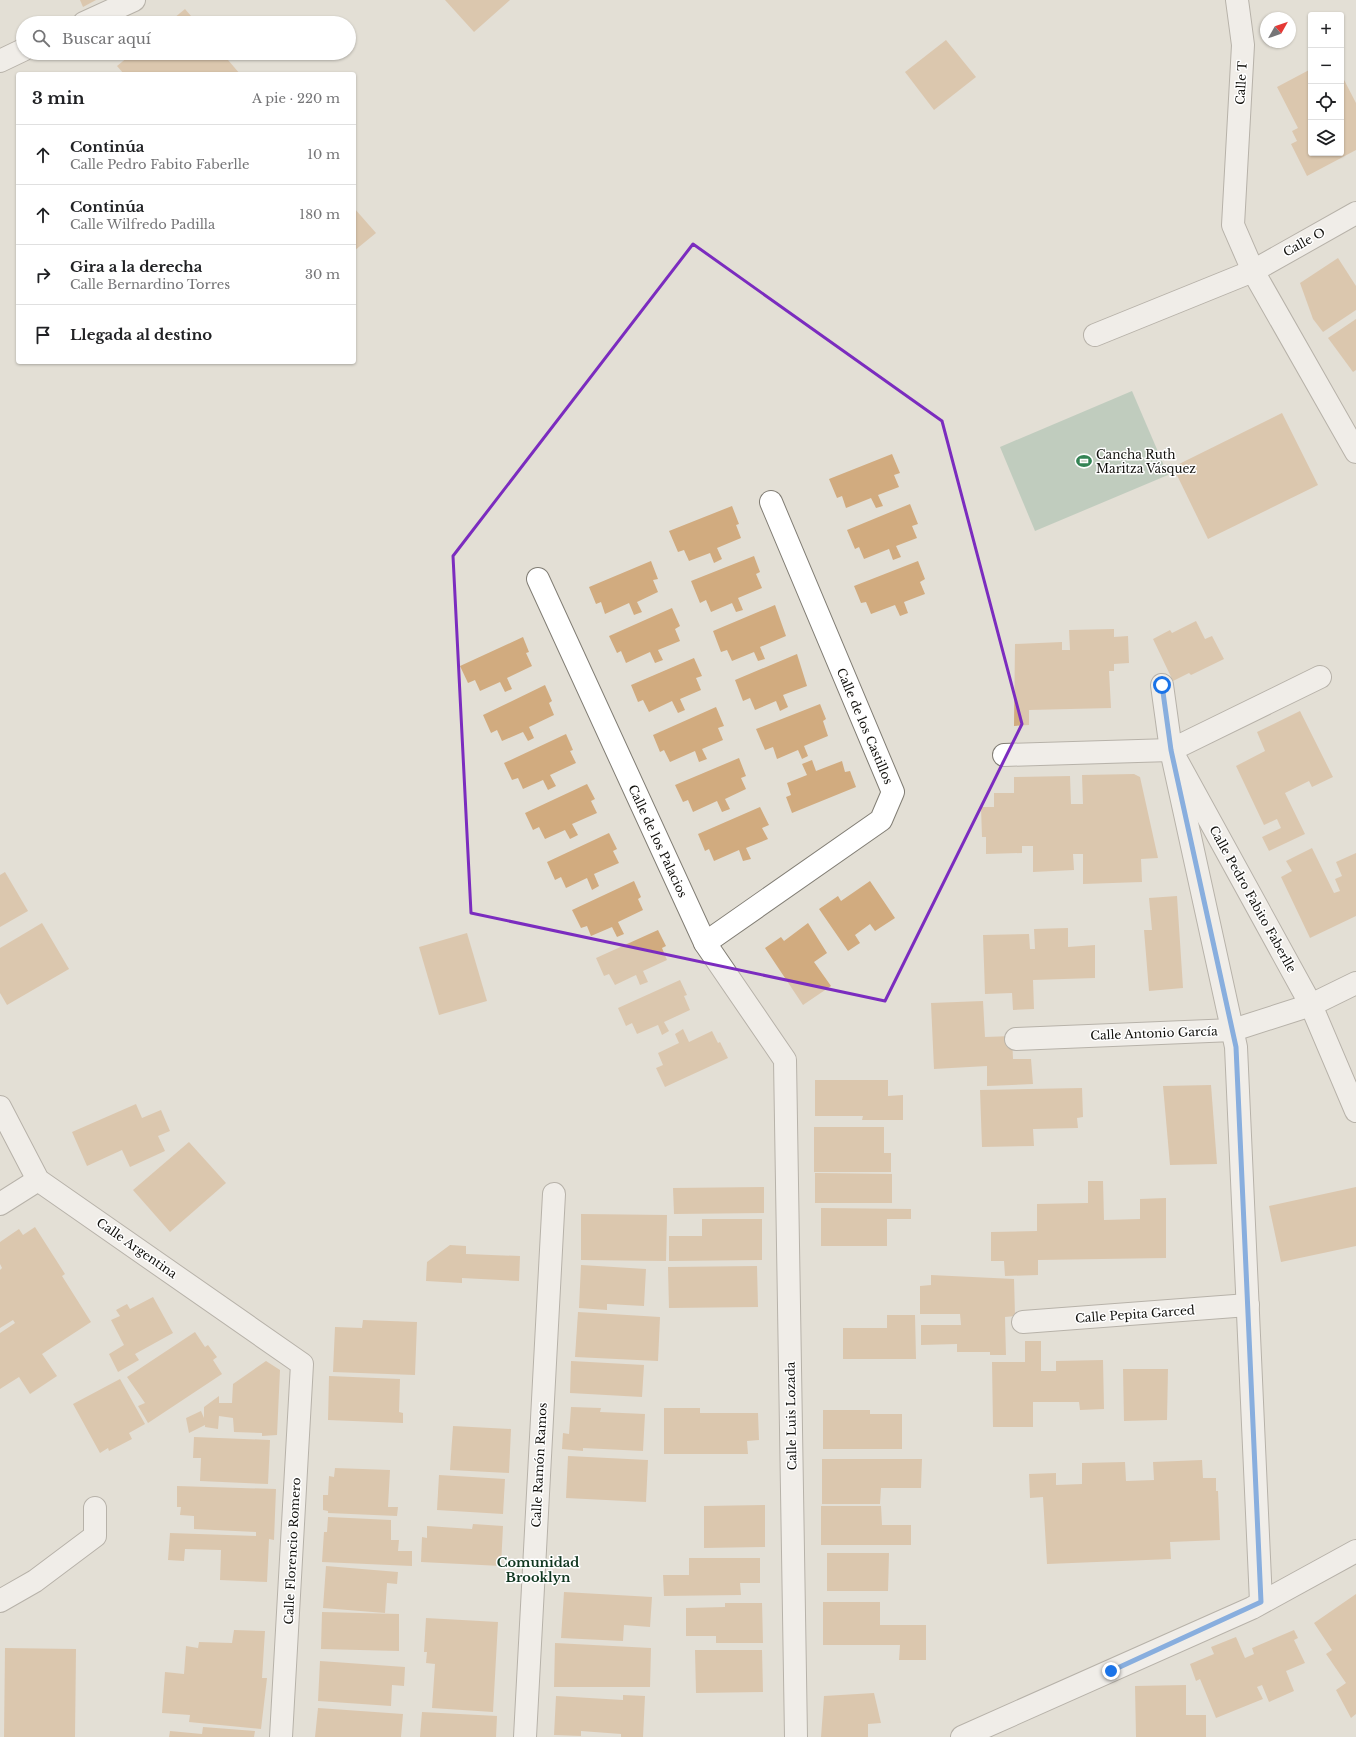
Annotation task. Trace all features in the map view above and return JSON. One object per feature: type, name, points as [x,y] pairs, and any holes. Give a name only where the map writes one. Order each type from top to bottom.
[{"type":"street","points":[[99,16],[134,0]]},
{"type":"street","name":"Calle T","points":[[1237,0],[1243,45],[1233,225],[1253,271],[1356,452]]},
{"type":"street","points":[[0,61],[16,53]]},
{"type":"street","name":"Calle O","points":[[1095,335],[1253,271],[1356,213]]},
{"type":"street","name":"Calle de los Castillos","points":[[705,943],[881,820],[893,792],[771,502]]},
{"type":"street","name":"Calle de los Palacios","points":[[538,579],[705,943],[785,1060],[786,1095]]},
{"type":"street","points":[[1004,755],[1171,750],[1320,676]]},
{"type":"street","name":"Calle Pedro Fabito Faberlle","points":[[1162,685],[1171,750],[1311,1005],[1356,1111]]},
{"type":"street","points":[[1171,750],[1236,1047],[1261,1602]]},
{"type":"street","name":"Calle Antonio García","points":[[1016,1039],[1233,1030],[1311,1005],[1356,983]]},
{"type":"street","name":"Calle Luis Lozada","points":[[786,1095],[796,1737]]},
{"type":"street","name":"Calle Argentina","points":[[0,1107],[38,1180],[302,1364]]},
{"type":"street","points":[[0,1204],[38,1180]]},
{"type":"street","name":"Calle Ramón Ramos","points":[[525,1737],[554,1194]]},
{"type":"street","name":"Calle Pepita Garced","points":[[1023,1322],[1248,1305]]},
{"type":"street","name":"Calle Florencio Romero","points":[[281,1737],[302,1364]]},
{"type":"street","points":[[0,1601],[35,1582],[95,1536],[95,1508]]},
{"type":"street","points":[[962,1737],[1261,1602],[1356,1551]]},
{"type":"highlighted area","points":[[693,244],[942,421],[1022,724],[885,1001],[471,913],[453,556]]},
{"type":"green space","name":"Cancha Ruth Maritza Vásquez","points":[[1132,391],[1168,475],[1035,531],[1000,447]]},
{"type":"building","points":[[80,0],[96,0],[83,7]]},
{"type":"building","points":[[445,0],[510,0],[474,32]]},
{"type":"building","points":[[185,9],[191,16],[176,16]]},
{"type":"building","points":[[946,40],[976,77],[934,110],[905,72]]},
{"type":"building","points":[[124,60],[228,60],[238,72],[122,72],[117,66]]},
{"type":"building","points":[[1308,71],[1308,156],[1344,156],[1344,80],[1356,103],[1356,150],[1307,176],[1291,144],[1297,141],[1292,131],[1298,128],[1277,87]]},
{"type":"building","points":[[356,210],[376,233],[356,249]]},
{"type":"building","points":[[1338,258],[1356,286],[1356,310],[1323,332],[1313,319],[1300,283]]},
{"type":"building","points":[[1356,319],[1356,370],[1353,372],[1328,338]]},
{"type":"building","points":[[1282,413],[1318,485],[1208,539],[1173,467]]},
{"type":"building","points":[[892,454],[900,473],[894,475],[899,487],[878,495],[883,506],[876,508],[871,498],[846,508],[842,496],[837,498],[829,479]]},
{"type":"building","points":[[910,504],[918,524],[912,526],[917,538],[896,546],[901,557],[893,560],[889,549],[864,559],[859,547],[855,549],[847,530]]},
{"type":"building","points":[[732,506],[739,524],[736,525],[741,538],[717,548],[722,559],[714,563],[710,553],[689,561],[684,550],[678,552],[669,531]]},
{"type":"building","points":[[754,556],[760,572],[756,574],[762,588],[738,598],[743,610],[736,612],[732,603],[711,612],[706,600],[700,603],[691,581]]},
{"type":"building","points":[[651,561],[658,579],[653,580],[658,592],[637,602],[642,612],[634,615],[629,603],[605,614],[601,602],[596,604],[589,587]]},
{"type":"building","points":[[918,561],[925,579],[920,582],[925,594],[904,602],[908,613],[900,616],[895,605],[871,614],[866,602],[861,603],[854,586]]},
{"type":"building","points":[[775,605],[786,636],[760,647],[765,659],[758,661],[754,652],[732,661],[727,650],[721,652],[713,631]]},
{"type":"building","points":[[672,608],[680,626],[675,629],[680,641],[658,650],[663,660],[655,663],[650,652],[626,663],[621,651],[617,653],[609,636]]},
{"type":"building","points":[[1196,621],[1205,639],[1212,636],[1224,659],[1191,675],[1189,673],[1173,681],[1153,639],[1170,630],[1172,633]]},
{"type":"building","points":[[1114,629],[1114,637],[1128,636],[1129,663],[1114,664],[1114,671],[1109,671],[1111,708],[1029,710],[1029,725],[1014,726],[1015,644],[1062,642],[1062,650],[1070,650],[1069,630]]},
{"type":"building","points":[[523,637],[529,652],[526,653],[532,666],[507,678],[512,689],[505,692],[500,682],[480,691],[475,680],[468,683],[460,666]]},
{"type":"building","points":[[797,654],[807,686],[783,695],[788,707],[780,711],[776,701],[755,710],[750,698],[743,701],[735,680]]},
{"type":"building","points":[[694,658],[702,676],[696,678],[701,690],[680,699],[685,710],[678,713],[672,701],[649,712],[643,700],[638,702],[631,685]]},
{"type":"building","points":[[545,685],[552,701],[549,703],[554,715],[529,727],[534,738],[528,741],[523,732],[502,741],[497,730],[491,733],[483,715]]},
{"type":"building","points":[[820,704],[826,719],[823,721],[828,736],[804,746],[808,756],[802,759],[798,750],[777,759],[773,747],[765,750],[756,729]]},
{"type":"building","points":[[716,707],[724,726],[718,728],[723,740],[702,749],[707,759],[699,762],[695,751],[670,762],[664,750],[660,752],[653,735]]},
{"type":"building","points":[[1300,711],[1333,777],[1312,787],[1309,781],[1285,793],[1305,834],[1269,851],[1262,837],[1281,828],[1277,819],[1264,825],[1236,766],[1265,751],[1257,732]]},
{"type":"building","points":[[566,734],[573,750],[570,751],[576,763],[550,775],[556,786],[548,790],[543,780],[523,789],[518,778],[512,780],[504,763]]},
{"type":"building","points":[[739,758],[746,776],[741,778],[746,789],[725,799],[730,809],[722,812],[717,801],[693,812],[688,800],[683,802],[675,785]]},
{"type":"building","points":[[812,760],[816,771],[842,761],[845,772],[850,771],[856,787],[792,813],[786,797],[791,795],[787,783],[807,775],[802,764]]},
{"type":"building","points":[[1134,774],[1140,777],[1158,858],[1141,859],[1142,882],[1083,884],[1083,854],[1073,854],[1074,870],[1033,872],[1033,846],[1022,846],[1022,853],[986,854],[986,837],[982,837],[981,807],[994,807],[994,793],[1014,793],[1014,777],[1070,776],[1071,804],[1083,804],[1082,775]]},
{"type":"building","points":[[587,784],[595,799],[591,801],[597,813],[572,824],[578,835],[570,839],[565,830],[545,839],[539,827],[533,830],[525,813]]},
{"type":"building","points":[[760,807],[769,825],[762,828],[768,839],[746,848],[751,859],[743,861],[739,850],[714,861],[709,849],[705,851],[698,834]]},
{"type":"building","points":[[609,833],[617,849],[613,851],[619,863],[594,874],[599,886],[592,890],[587,878],[566,888],[561,877],[555,880],[547,862]]},
{"type":"building","points":[[1312,848],[1334,893],[1340,891],[1335,879],[1342,876],[1336,862],[1356,853],[1356,916],[1310,938],[1281,877],[1292,871],[1286,861]]},
{"type":"building","points":[[5,872],[28,911],[0,927],[0,875]]},
{"type":"building","points":[[634,881],[641,897],[638,899],[643,910],[618,922],[624,934],[617,937],[612,927],[591,936],[587,926],[581,928],[572,910]]},
{"type":"building","points":[[870,881],[895,918],[875,931],[870,924],[855,935],[860,943],[848,951],[819,909],[838,896],[841,901]]},
{"type":"building","points":[[1177,896],[1183,988],[1149,991],[1144,930],[1152,930],[1149,898]]},
{"type":"building","points":[[42,923],[69,969],[7,1005],[0,993],[0,948]]},
{"type":"building","points":[[808,923],[827,953],[814,962],[831,986],[803,1005],[765,948],[781,937],[784,941]]},
{"type":"building","points":[[1068,928],[1068,947],[1095,945],[1095,978],[1033,980],[1034,1009],[1013,1010],[1012,993],[985,994],[983,935],[1029,934],[1030,949],[1035,949],[1034,929]]},
{"type":"building","points":[[658,930],[666,946],[662,948],[667,960],[643,971],[648,982],[640,985],[636,975],[615,985],[609,974],[604,976],[596,958]]},
{"type":"building","points":[[467,933],[487,1001],[439,1015],[419,947]]},
{"type":"building","points":[[680,980],[687,995],[684,996],[690,1010],[664,1022],[669,1031],[662,1035],[658,1025],[637,1034],[632,1023],[626,1026],[618,1008]]},
{"type":"building","points":[[983,1001],[985,1037],[1012,1036],[1013,1059],[1031,1059],[1033,1084],[987,1086],[987,1066],[934,1069],[931,1003]]},
{"type":"building","points":[[683,1029],[689,1042],[712,1031],[718,1043],[720,1042],[728,1058],[665,1087],[656,1068],[663,1065],[658,1053],[679,1043],[675,1034]]},
{"type":"building","points":[[815,1080],[888,1080],[888,1096],[903,1095],[903,1120],[862,1120],[863,1116],[815,1116]]},
{"type":"building","points":[[1211,1085],[1217,1164],[1170,1165],[1163,1086]]},
{"type":"building","points":[[1082,1088],[1083,1117],[1077,1118],[1078,1128],[1033,1129],[1034,1146],[982,1147],[980,1090]]},
{"type":"building","points":[[136,1104],[142,1118],[161,1110],[170,1131],[158,1136],[165,1151],[130,1167],[122,1150],[87,1166],[72,1132]]},
{"type":"building","points":[[814,1127],[884,1127],[884,1153],[891,1153],[891,1172],[814,1172]]},
{"type":"building","points":[[189,1142],[226,1183],[170,1232],[133,1190]]},
{"type":"building","points":[[815,1173],[892,1174],[892,1203],[815,1203]]},
{"type":"building","points":[[1088,1181],[1103,1181],[1104,1220],[1140,1219],[1140,1199],[1166,1198],[1166,1258],[1038,1260],[1038,1275],[1005,1276],[1004,1261],[991,1261],[991,1232],[1037,1231],[1037,1204],[1088,1203]]},
{"type":"building","points":[[764,1187],[764,1213],[674,1214],[673,1188]]},
{"type":"building","points":[[1356,1187],[1356,1246],[1281,1262],[1269,1206]]},
{"type":"building","points":[[821,1208],[911,1209],[911,1219],[887,1219],[887,1246],[821,1246]]},
{"type":"building","points":[[581,1214],[667,1215],[666,1261],[581,1260]]},
{"type":"building","points":[[702,1219],[762,1219],[762,1260],[669,1261],[669,1236],[702,1236]]},
{"type":"building","points":[[35,1227],[65,1274],[62,1276],[91,1322],[42,1354],[57,1376],[30,1394],[19,1377],[0,1389],[0,1333],[15,1323],[13,1320],[0,1328],[0,1270],[2,1268],[0,1264],[0,1242],[19,1229],[23,1235]]},
{"type":"building","points":[[450,1245],[466,1246],[466,1254],[520,1256],[519,1281],[462,1278],[462,1283],[426,1281],[427,1262]]},
{"type":"building","points":[[581,1265],[646,1269],[644,1306],[607,1304],[607,1310],[579,1308]]},
{"type":"building","points":[[757,1266],[758,1307],[669,1308],[668,1267]]},
{"type":"building","points":[[931,1275],[1014,1279],[1015,1316],[1005,1317],[1006,1355],[990,1355],[990,1352],[957,1352],[957,1344],[921,1345],[921,1325],[961,1325],[960,1314],[920,1314],[920,1286],[931,1285]]},
{"type":"building","points":[[153,1297],[173,1333],[135,1354],[139,1360],[118,1372],[109,1354],[124,1345],[111,1320],[120,1316],[116,1310],[127,1304],[130,1309]]},
{"type":"building","points":[[578,1312],[660,1317],[658,1361],[575,1357]]},
{"type":"building","points":[[887,1315],[915,1315],[916,1359],[843,1359],[843,1328],[887,1328]]},
{"type":"building","points":[[363,1320],[417,1322],[415,1375],[333,1372],[335,1327],[362,1328]]},
{"type":"building","points":[[195,1332],[205,1347],[208,1345],[217,1357],[213,1360],[222,1374],[148,1423],[138,1406],[145,1403],[127,1377]]},
{"type":"building","points":[[1025,1341],[1041,1341],[1041,1371],[1056,1371],[1056,1361],[1103,1360],[1104,1409],[1080,1410],[1079,1402],[1033,1402],[1033,1427],[993,1427],[992,1362],[1025,1362]]},
{"type":"building","points":[[266,1361],[280,1370],[277,1435],[262,1436],[262,1433],[234,1432],[233,1418],[219,1416],[218,1429],[205,1427],[205,1425],[189,1433],[186,1418],[201,1411],[204,1418],[204,1407],[219,1396],[219,1403],[232,1403],[233,1384]]},
{"type":"building","points":[[571,1361],[644,1365],[642,1397],[570,1393]]},
{"type":"building","points":[[1123,1369],[1168,1369],[1167,1420],[1124,1421]]},
{"type":"building","points":[[329,1376],[400,1379],[399,1412],[403,1413],[403,1423],[328,1420]]},
{"type":"building","points":[[120,1379],[145,1424],[129,1433],[132,1439],[109,1451],[108,1448],[100,1453],[73,1404]]},
{"type":"building","points":[[571,1407],[601,1408],[600,1412],[645,1414],[643,1451],[583,1448],[583,1451],[562,1449],[563,1433],[569,1434]]},
{"type":"building","points":[[664,1408],[700,1408],[700,1413],[758,1413],[759,1440],[747,1441],[748,1454],[664,1454]]},
{"type":"building","points":[[823,1410],[870,1410],[870,1414],[902,1414],[902,1449],[823,1449]]},
{"type":"building","points":[[453,1426],[511,1429],[509,1473],[450,1470]]},
{"type":"building","points":[[194,1437],[270,1440],[268,1484],[200,1481],[201,1458],[193,1458]]},
{"type":"building","points":[[568,1456],[648,1460],[646,1502],[566,1498]]},
{"type":"building","points":[[822,1459],[922,1459],[921,1488],[881,1488],[880,1504],[822,1504]]},
{"type":"building","points":[[1202,1460],[1203,1478],[1216,1478],[1220,1540],[1170,1542],[1171,1559],[1047,1564],[1043,1497],[1030,1498],[1029,1474],[1056,1473],[1056,1485],[1082,1484],[1082,1463],[1125,1462],[1126,1481],[1154,1480],[1153,1462]]},
{"type":"building","points":[[335,1468],[390,1470],[388,1507],[398,1507],[397,1516],[328,1513],[328,1511],[323,1510],[323,1495],[328,1495],[329,1476],[334,1477]]},
{"type":"building","points":[[439,1475],[505,1479],[503,1514],[437,1510]]},
{"type":"building","points":[[177,1486],[276,1489],[274,1540],[269,1539],[267,1582],[220,1580],[221,1550],[185,1549],[184,1561],[168,1560],[170,1533],[256,1536],[256,1532],[194,1529],[194,1516],[180,1515],[181,1507],[177,1507]]},
{"type":"building","points":[[765,1505],[765,1547],[704,1548],[704,1506]]},
{"type":"building","points":[[821,1506],[881,1506],[882,1525],[911,1525],[911,1545],[821,1545]]},
{"type":"building","points":[[328,1517],[391,1520],[391,1540],[399,1540],[398,1551],[412,1551],[412,1566],[322,1562],[324,1532],[327,1532]]},
{"type":"building","points":[[473,1524],[503,1526],[501,1566],[421,1562],[422,1537],[427,1538],[427,1526],[472,1529]]},
{"type":"building","points":[[827,1553],[889,1553],[888,1591],[827,1591]]},
{"type":"building","points":[[689,1558],[760,1558],[760,1583],[740,1583],[741,1595],[664,1596],[663,1575],[689,1575]]},
{"type":"building","points":[[326,1566],[398,1572],[397,1584],[387,1583],[385,1613],[323,1608]]},
{"type":"building","points":[[564,1592],[652,1597],[650,1627],[624,1625],[623,1641],[561,1638]]},
{"type":"building","points":[[1356,1594],[1356,1714],[1351,1718],[1336,1690],[1346,1683],[1326,1654],[1332,1650],[1314,1623]]},
{"type":"building","points":[[823,1602],[880,1602],[880,1625],[926,1625],[926,1660],[899,1660],[900,1645],[823,1645]]},
{"type":"building","points":[[725,1603],[762,1603],[763,1643],[716,1643],[716,1636],[686,1636],[686,1608],[725,1607]]},
{"type":"building","points":[[322,1612],[399,1614],[399,1651],[321,1649]]},
{"type":"building","points":[[426,1618],[498,1622],[493,1712],[432,1708],[435,1664],[426,1663],[427,1652],[424,1652]]},
{"type":"building","points":[[234,1630],[265,1631],[262,1678],[267,1678],[261,1729],[189,1722],[190,1715],[162,1713],[165,1672],[184,1674],[186,1646],[198,1648],[199,1642],[232,1643]]},
{"type":"building","points":[[1294,1630],[1298,1638],[1294,1640],[1305,1663],[1286,1671],[1294,1691],[1269,1702],[1262,1685],[1257,1687],[1263,1699],[1216,1718],[1200,1679],[1196,1681],[1190,1664],[1214,1654],[1211,1647],[1236,1637],[1245,1658],[1254,1654],[1252,1648]]},
{"type":"building","points":[[555,1643],[651,1648],[650,1687],[554,1687]]},
{"type":"building","points":[[5,1648],[76,1649],[75,1737],[4,1737]]},
{"type":"building","points":[[695,1650],[762,1650],[763,1692],[696,1693]]},
{"type":"building","points":[[320,1661],[405,1667],[404,1686],[392,1685],[391,1706],[318,1701]]},
{"type":"building","points":[[1186,1685],[1186,1715],[1206,1715],[1206,1737],[1136,1737],[1135,1686]]},
{"type":"building","points":[[874,1693],[881,1723],[868,1724],[868,1737],[821,1737],[824,1696]]},
{"type":"building","points":[[623,1695],[645,1696],[643,1737],[621,1737],[621,1734],[581,1731],[581,1736],[554,1735],[556,1696],[623,1700]]},
{"type":"building","points":[[318,1708],[403,1714],[401,1737],[315,1737]]},
{"type":"building","points":[[422,1712],[497,1716],[496,1737],[420,1737]]},
{"type":"building","points":[[203,1727],[255,1731],[254,1737],[169,1737],[170,1731],[202,1734]]},
{"type":"place","name":"Cancha Ruth Maritza Vásquez","points":[[1084,461]]},
{"type":"district","name":"Comunidad Brooklyn","points":[[538,1570]]},
{"type":"route","points":[[1111,1671],[1252,1608],[1261,1602],[1236,1047],[1171,750],[1162,685]]}]
